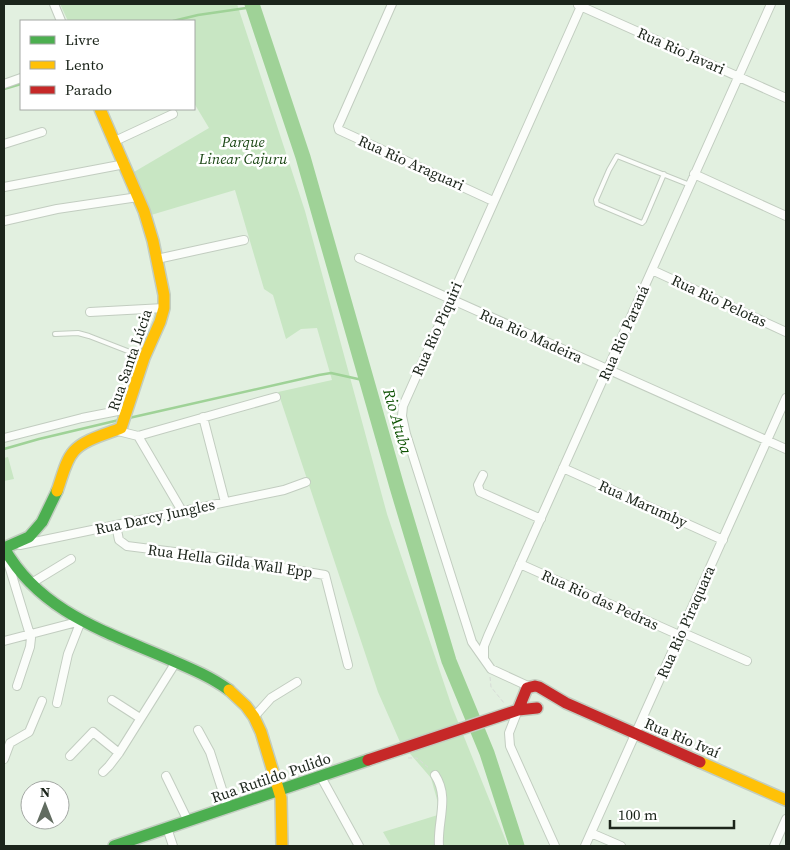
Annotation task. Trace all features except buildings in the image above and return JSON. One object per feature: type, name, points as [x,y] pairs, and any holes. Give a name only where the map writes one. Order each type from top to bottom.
[{"type":"street","points":[[54,4],[61,20]]},
{"type":"street","name":"Rua Rio Araguari","points":[[392,4],[338,126],[339,130],[493,201]]},
{"type":"street","name":"Rua Rio Javari","points":[[580,4],[786,98]]},
{"type":"street","name":"Rua Rio Piquiri","points":[[486,662],[468,633],[406,434],[402,416],[403,406],[580,4]]},
{"type":"street","name":"Rua Rio Paraná","points":[[486,662],[483,654],[484,646],[771,4]]},
{"type":"street","points":[[4,84],[20,78]]},
{"type":"street","name":"Rua Santa Lúcia","points":[[4,548],[29,537],[42,522],[55,497],[69,459],[75,450],[85,443],[120,428],[144,358],[157,331],[164,308],[164,291],[148,226],[125,164],[100,110]]},
{"type":"street","points":[[115,141],[172,114]]},
{"type":"street","points":[[4,144],[42,132]]},
{"type":"street","points":[[4,188],[125,164]]},
{"type":"street","points":[[694,174],[786,216]]},
{"type":"street","points":[[4,221],[57,209],[138,196]]},
{"type":"street","points":[[157,259],[244,240]]},
{"type":"street","name":"Rua Rio Madeira","points":[[359,258],[786,449]]},
{"type":"street","name":"Rua Rio Pelotas","points":[[652,270],[786,332]]},
{"type":"street","points":[[90,312],[164,308]]},
{"type":"street","points":[[138,436],[276,396]]},
{"type":"street","name":"Rua Rio Piraquara","points":[[585,846],[786,398]]},
{"type":"street","points":[[4,438],[82,418],[128,409]]},
{"type":"street","points":[[203,417],[225,502]]},
{"type":"street","points":[[120,428],[138,436],[182,511]]},
{"type":"street","name":"Rua Marumby","points":[[563,468],[723,540]]},
{"type":"street","points":[[483,475],[478,485],[480,492],[541,518]]},
{"type":"street","name":"Rua Darcy Jungles","points":[[4,548],[284,490],[306,482]]},
{"type":"street","name":"Rua Hella Gilda Wall Epp","points":[[116,525],[119,540],[127,546],[262,563],[325,574],[348,665]]},
{"type":"street","points":[[4,548],[14,567],[30,584],[61,609],[81,621],[206,675],[228,689],[246,706],[254,717],[267,749],[282,802],[282,846]]},
{"type":"street","points":[[4,548],[30,634],[30,647],[17,686]]},
{"type":"street","points":[[30,584],[72,559]]},
{"type":"street","name":"Rua Rio das Pedras","points":[[520,564],[747,661]]},
{"type":"street","points":[[4,641],[81,621]]},
{"type":"street","points":[[56,702],[68,654],[81,621]]},
{"type":"street","points":[[102,772],[119,754],[176,662]]},
{"type":"street","points":[[486,662],[491,669],[527,691]]},
{"type":"street","points":[[254,717],[271,698],[297,682]]},
{"type":"street","name":"Rua Rio Ivaí","points":[[527,691],[539,687],[566,703],[786,800]]},
{"type":"street","points":[[527,691],[525,703],[532,708],[540,706],[545,697],[542,690]]},
{"type":"street","points":[[527,691],[511,713],[510,746],[555,846]]},
{"type":"street","points":[[112,700],[140,718]]},
{"type":"street","points":[[4,759],[10,743],[30,732],[42,701]]},
{"type":"street","name":"Rua Rio Ivaí","points":[[511,713],[540,706],[566,703]]},
{"type":"street","name":"Rua Rutildo Pulido","points":[[114,846],[511,713]]},
{"type":"street","points":[[198,730],[210,752],[228,808]]},
{"type":"street","points":[[70,756],[93,732],[119,754]]},
{"type":"street","points":[[435,775],[441,784],[443,792],[439,846]]},
{"type":"street","points":[[166,776],[188,821]]},
{"type":"street","points":[[320,777],[359,846]]},
{"type":"street","points":[[774,846],[786,819]]},
{"type":"street","points":[[167,828],[172,846]]},
{"type":"street","points":[[591,833],[621,846]]},
{"type":"lane","points":[[664,174],[642,223],[597,204],[596,200],[616,156],[620,156],[690,184]]},
{"type":"lane","points":[[55,334],[73,333],[89,336],[144,358]]},
{"type":"path","points":[[491,669],[490,684],[511,713]]},
{"type":"path","points":[[404,759],[417,758],[435,775]]},
{"type":"green space","name":"Parque Linear Cajuru","points":[[60,4],[237,4],[305,211],[387,514],[452,707],[508,846],[391,846],[383,832],[441,814],[431,778],[400,742],[378,692],[278,392],[332,380],[317,328],[301,329],[286,339],[273,295],[264,289],[235,190],[151,215],[134,172],[209,128],[195,105],[195,20],[68,20]]},
{"type":"green space","points":[[8,457],[14,479],[4,481],[4,458]]},
{"type":"waterway","name":"Rio Atuba","points":[[252,4],[303,157],[397,487],[449,661],[487,753],[517,846]]},
{"type":"waterway","points":[[177,20],[253,7]]},
{"type":"waterway","points":[[4,89],[20,84]]},
{"type":"waterway","points":[[129,418],[331,373],[367,381]]},
{"type":"waterway","points":[[4,449],[119,420]]},
{"type":"traffic: fast","points":[[57,491],[42,522],[29,537],[4,548],[19,570],[56,605],[77,618],[194,670],[229,690]]},
{"type":"traffic: fast","points":[[114,846],[368,760]]},
{"type":"traffic: slow","points":[[57,491],[66,465],[74,451],[90,440],[121,428],[144,358],[164,308],[164,295],[153,241],[144,211],[100,110]]},
{"type":"traffic: slow","points":[[229,690],[246,706],[261,732],[281,798],[282,846]]},
{"type":"traffic: slow","points":[[700,762],[786,800]]},
{"type":"traffic: jam","points":[[518,710],[527,688],[539,687],[566,703],[700,762]]},
{"type":"traffic: jam","points":[[368,760],[518,710],[537,708]]}]
